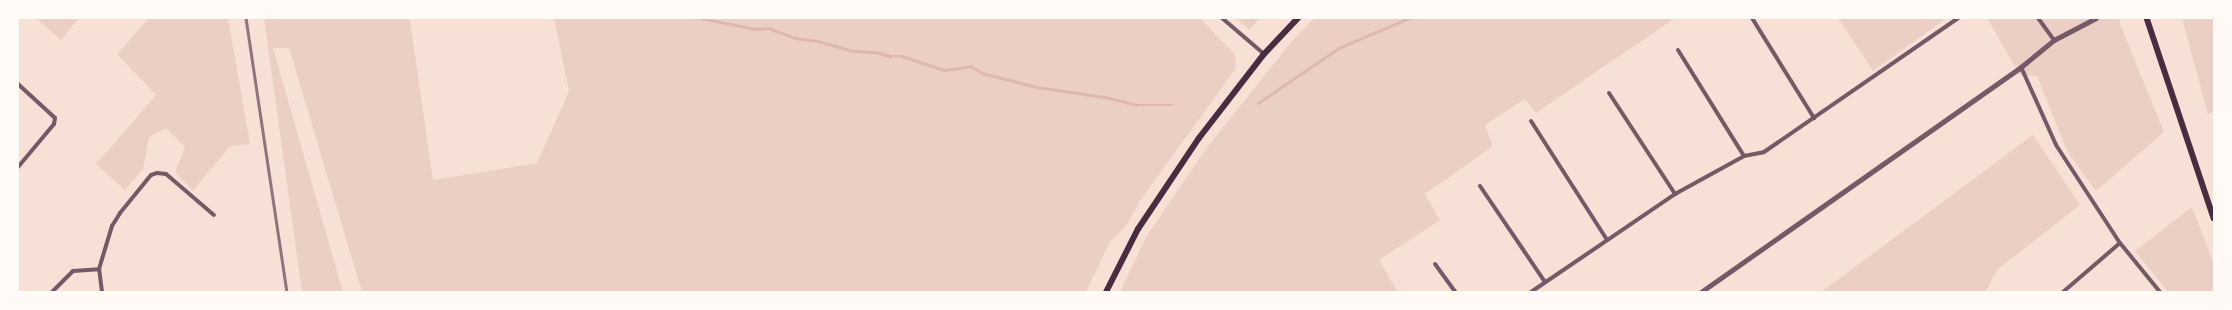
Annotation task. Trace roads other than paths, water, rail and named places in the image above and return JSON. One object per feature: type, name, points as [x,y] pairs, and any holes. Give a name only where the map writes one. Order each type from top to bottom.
[{"type":"highway","points":[[1106,292],[1131,242],[1154,204],[1199,138],[1264,54],[1298,18]]},
{"type":"main road","points":[[2147,18],[2214,218]]},
{"type":"street","points":[[1222,18],[1264,54]]},
{"type":"street","points":[[1752,18],[1814,118]]},
{"type":"street","points":[[1531,292],[1675,194],[1744,156],[1764,152],[1958,18]]},
{"type":"street","points":[[2038,18],[2054,40]]},
{"type":"street","points":[[1701,292],[2021,67],[2054,40],[2096,18]]},
{"type":"street","points":[[1678,50],[1744,156]]},
{"type":"street","points":[[2021,67],[2056,145],[2120,243],[2160,292]]},
{"type":"street","points":[[18,84],[55,118],[54,124],[18,167]]},
{"type":"street","points":[[1609,94],[1675,194]]},
{"type":"street","points":[[1531,121],[1607,240]]},
{"type":"street","points":[[102,292],[99,269],[117,218],[151,175],[157,173],[166,174],[214,215]]},
{"type":"street","points":[[1480,186],[1545,282]]},
{"type":"street","points":[[2063,292],[2120,243]]},
{"type":"street","points":[[1435,264],[1455,292]]},
{"type":"street","points":[[52,292],[73,271],[99,269]]},
{"type":"waterway","points":[[701,18],[755,29],[768,28],[796,38],[818,41],[854,51],[876,52],[890,56],[902,56],[944,70],[971,66],[982,73],[1037,87],[1105,97],[1137,105],[1172,105]]},
{"type":"waterway","points":[[1258,103],[1339,48],[1409,18]]},
{"type":"railway","points":[[246,18],[287,292]]}]
